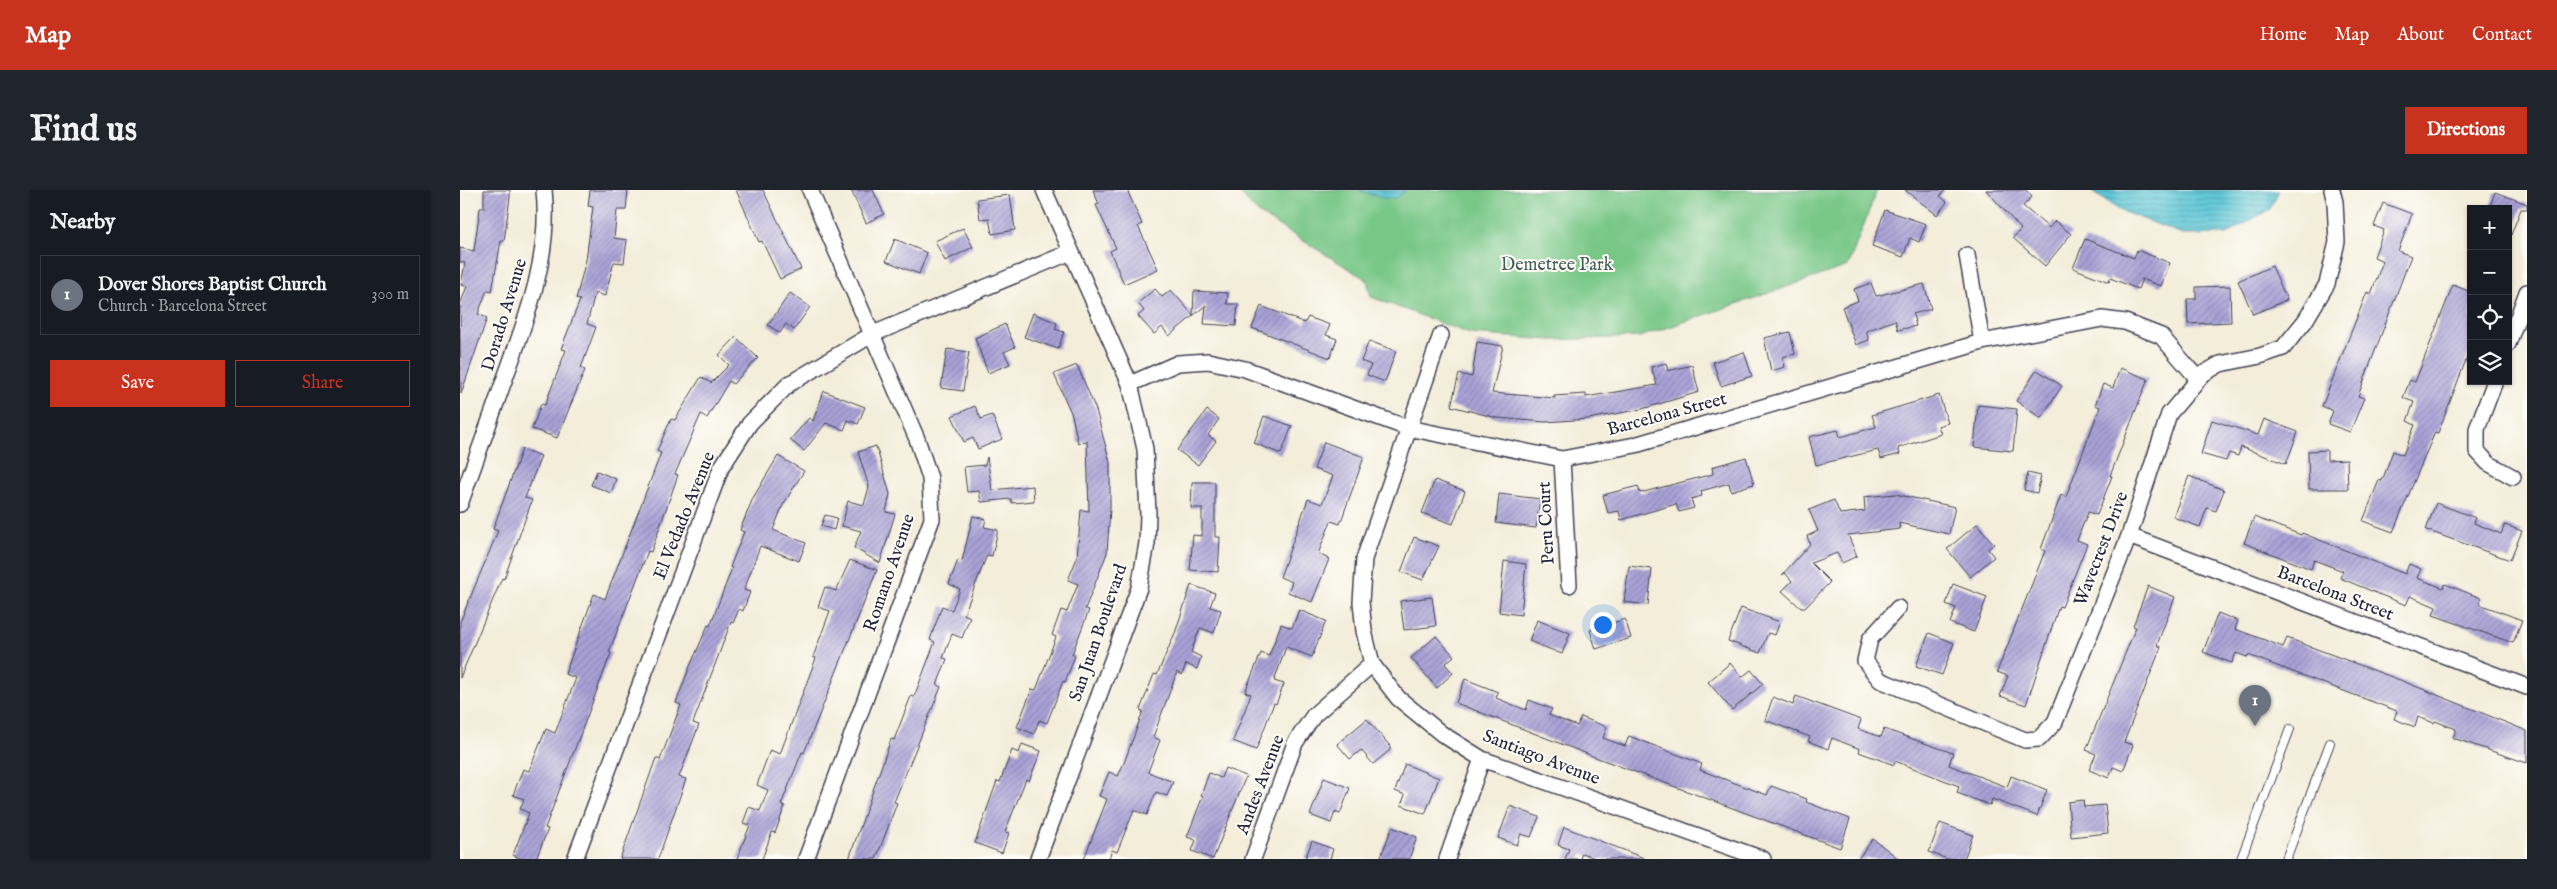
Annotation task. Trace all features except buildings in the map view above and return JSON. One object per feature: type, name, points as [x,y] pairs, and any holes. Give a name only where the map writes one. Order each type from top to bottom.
[{"type":"street","name":"Dorado Avenue","points":[[460,504],[528,314],[542,262],[546,206],[544,190]]},
{"type":"street","name":"Romano Avenue","points":[[806,859],[932,519],[930,478],[918,439],[810,190]]},
{"type":"street","name":"San Juan Boulevard","points":[[1038,859],[1139,588],[1147,543],[1145,449],[1130,384],[1044,190]]},
{"type":"street","name":"Wavecrest Drive","points":[[1898,608],[1870,639],[1866,661],[1880,680],[2025,740],[2039,739],[2056,722],[2129,536],[2170,414],[2198,379],[2220,364],[2260,356],[2283,348],[2305,321],[2327,284],[2337,242],[2335,202],[2332,190]]},
{"type":"street","name":"El Vedado Avenue","points":[[575,859],[721,468],[750,423],[789,384],[873,334],[1071,252]]},
{"type":"street","points":[[1967,255],[1982,342]]},
{"type":"street","points":[[2509,340],[2527,292]]},
{"type":"street","name":"Barcelona Street","points":[[1130,384],[1178,363],[1208,361],[1245,369],[1408,428],[1562,459],[1635,445],[1982,342],[2102,319],[2125,322],[2161,336],[2198,379]]},
{"type":"street","name":"Santiago Avenue","points":[[1441,335],[1364,559],[1361,602],[1364,631],[1372,664],[1398,698],[1442,734],[1482,759],[1763,859]]},
{"type":"street","points":[[2493,385],[2477,429],[2477,451],[2488,463],[2513,477]]},
{"type":"street","name":"Peru Court","points":[[1562,459],[1570,585]]},
{"type":"street","name":"Barcelona Street","points":[[2129,536],[2527,687]]},
{"type":"street","name":"Andes Avenue","points":[[1253,859],[1295,744],[1314,715],[1372,664]]},
{"type":"street","points":[[1446,859],[1482,759]]},
{"type":"lane","points":[[2241,859],[2290,729]]},
{"type":"lane","points":[[2286,859],[2330,743]]},
{"type":"green space","name":"Demetree Park","points":[[1237,190],[1877,190],[1848,266],[1640,337],[1551,340],[1470,334],[1371,297],[1367,280],[1258,213]]},
{"type":"water","points":[[1358,190],[1406,190],[1397,198],[1382,198]]},
{"type":"water","points":[[2090,190],[2279,190],[2270,209],[2227,234],[2185,235],[2119,210]]},
{"type":"place","name":"Dover Shores Baptist Church","points":[[2255,726]]}]
